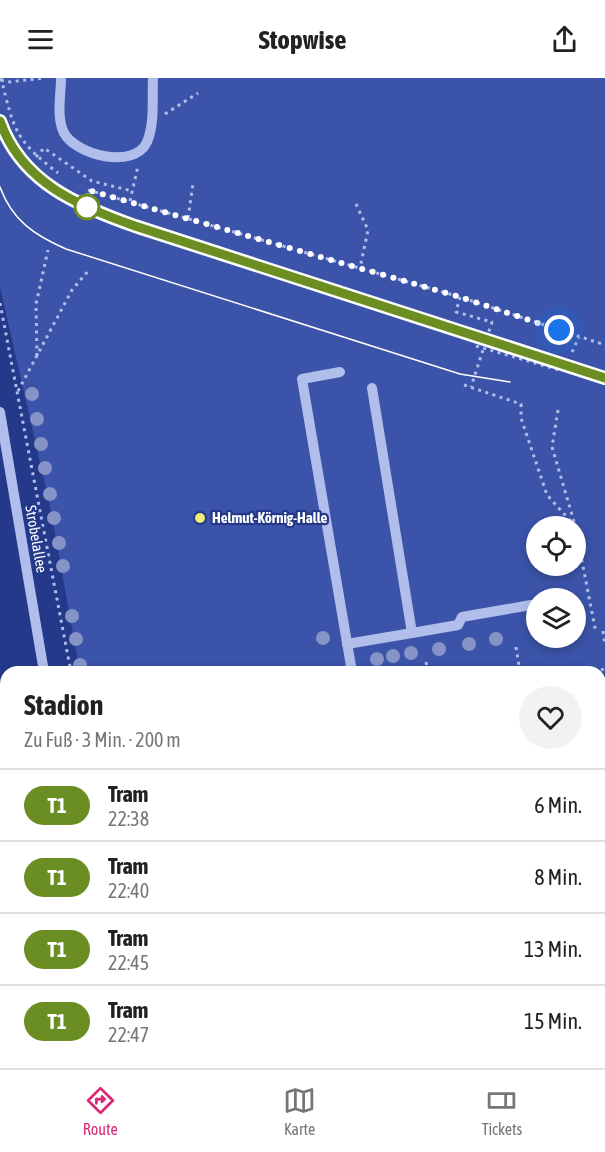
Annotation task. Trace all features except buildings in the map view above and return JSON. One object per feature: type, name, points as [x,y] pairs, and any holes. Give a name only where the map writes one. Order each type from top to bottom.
[{"type":"street","points":[[61,78],[60,119],[63,132],[79,148],[111,156],[133,155],[142,149],[151,124],[153,78]]},
{"type":"street","points":[[340,372],[302,378],[351,666]]},
{"type":"street","points":[[372,388],[412,633]]},
{"type":"street","name":"Strobelallee","points":[[0,412],[43,666]]},
{"type":"street","points":[[347,644],[458,625],[462,617],[526,606]]},
{"type":"path","points":[[1,79],[8,82],[44,78]]},
{"type":"path","points":[[1,79],[16,131],[36,157],[58,173]]},
{"type":"path","points":[[151,124],[189,96],[198,93]]},
{"type":"path","points":[[36,157],[44,148],[92,181],[132,191]]},
{"type":"path","points":[[130,201],[142,149]]},
{"type":"path","points":[[188,218],[193,184]]},
{"type":"path","points":[[88,190],[460,297],[605,345]]},
{"type":"path","points":[[356,204],[368,230],[360,268]]},
{"type":"path","points":[[38,358],[36,304],[48,249]]},
{"type":"path","points":[[18,392],[38,358],[46,335],[72,290],[89,270]]},
{"type":"path","points":[[460,297],[456,312],[492,322],[471,387]]},
{"type":"path","points":[[0,303],[70,666]]},
{"type":"path","points":[[572,352],[579,336]]},
{"type":"path","points":[[476,346],[559,370]]},
{"type":"path","points":[[464,386],[521,404],[521,418],[547,495],[565,516]]},
{"type":"path","points":[[558,410],[552,447],[572,516]]},
{"type":"path","points":[[585,576],[596,633]]},
{"type":"path","points":[[603,631],[605,645]]},
{"type":"path","points":[[516,646],[519,666]]},
{"type":"path","points":[[426,662],[427,666]]},
{"type":"shaded area","points":[[0,78],[605,78],[605,666],[79,666],[50,506],[0,287]]},
{"type":"tram line","points":[[0,121],[9,142],[37,176],[54,189],[93,210],[135,226],[605,378]]},
{"type":"tram line","name":"T1","points":[[0,121],[9,143],[36,178],[75,202],[113,219],[571,365],[605,378]]},
{"type":"tram line","points":[[0,187],[11,209],[26,225],[34,232],[66,249],[460,374],[510,382]]},
{"type":"place","name":"Helmut-Körnig-Halle","points":[[200,518]]},
{"type":"route","points":[[87,207],[88,190],[460,297],[559,330]]}]
